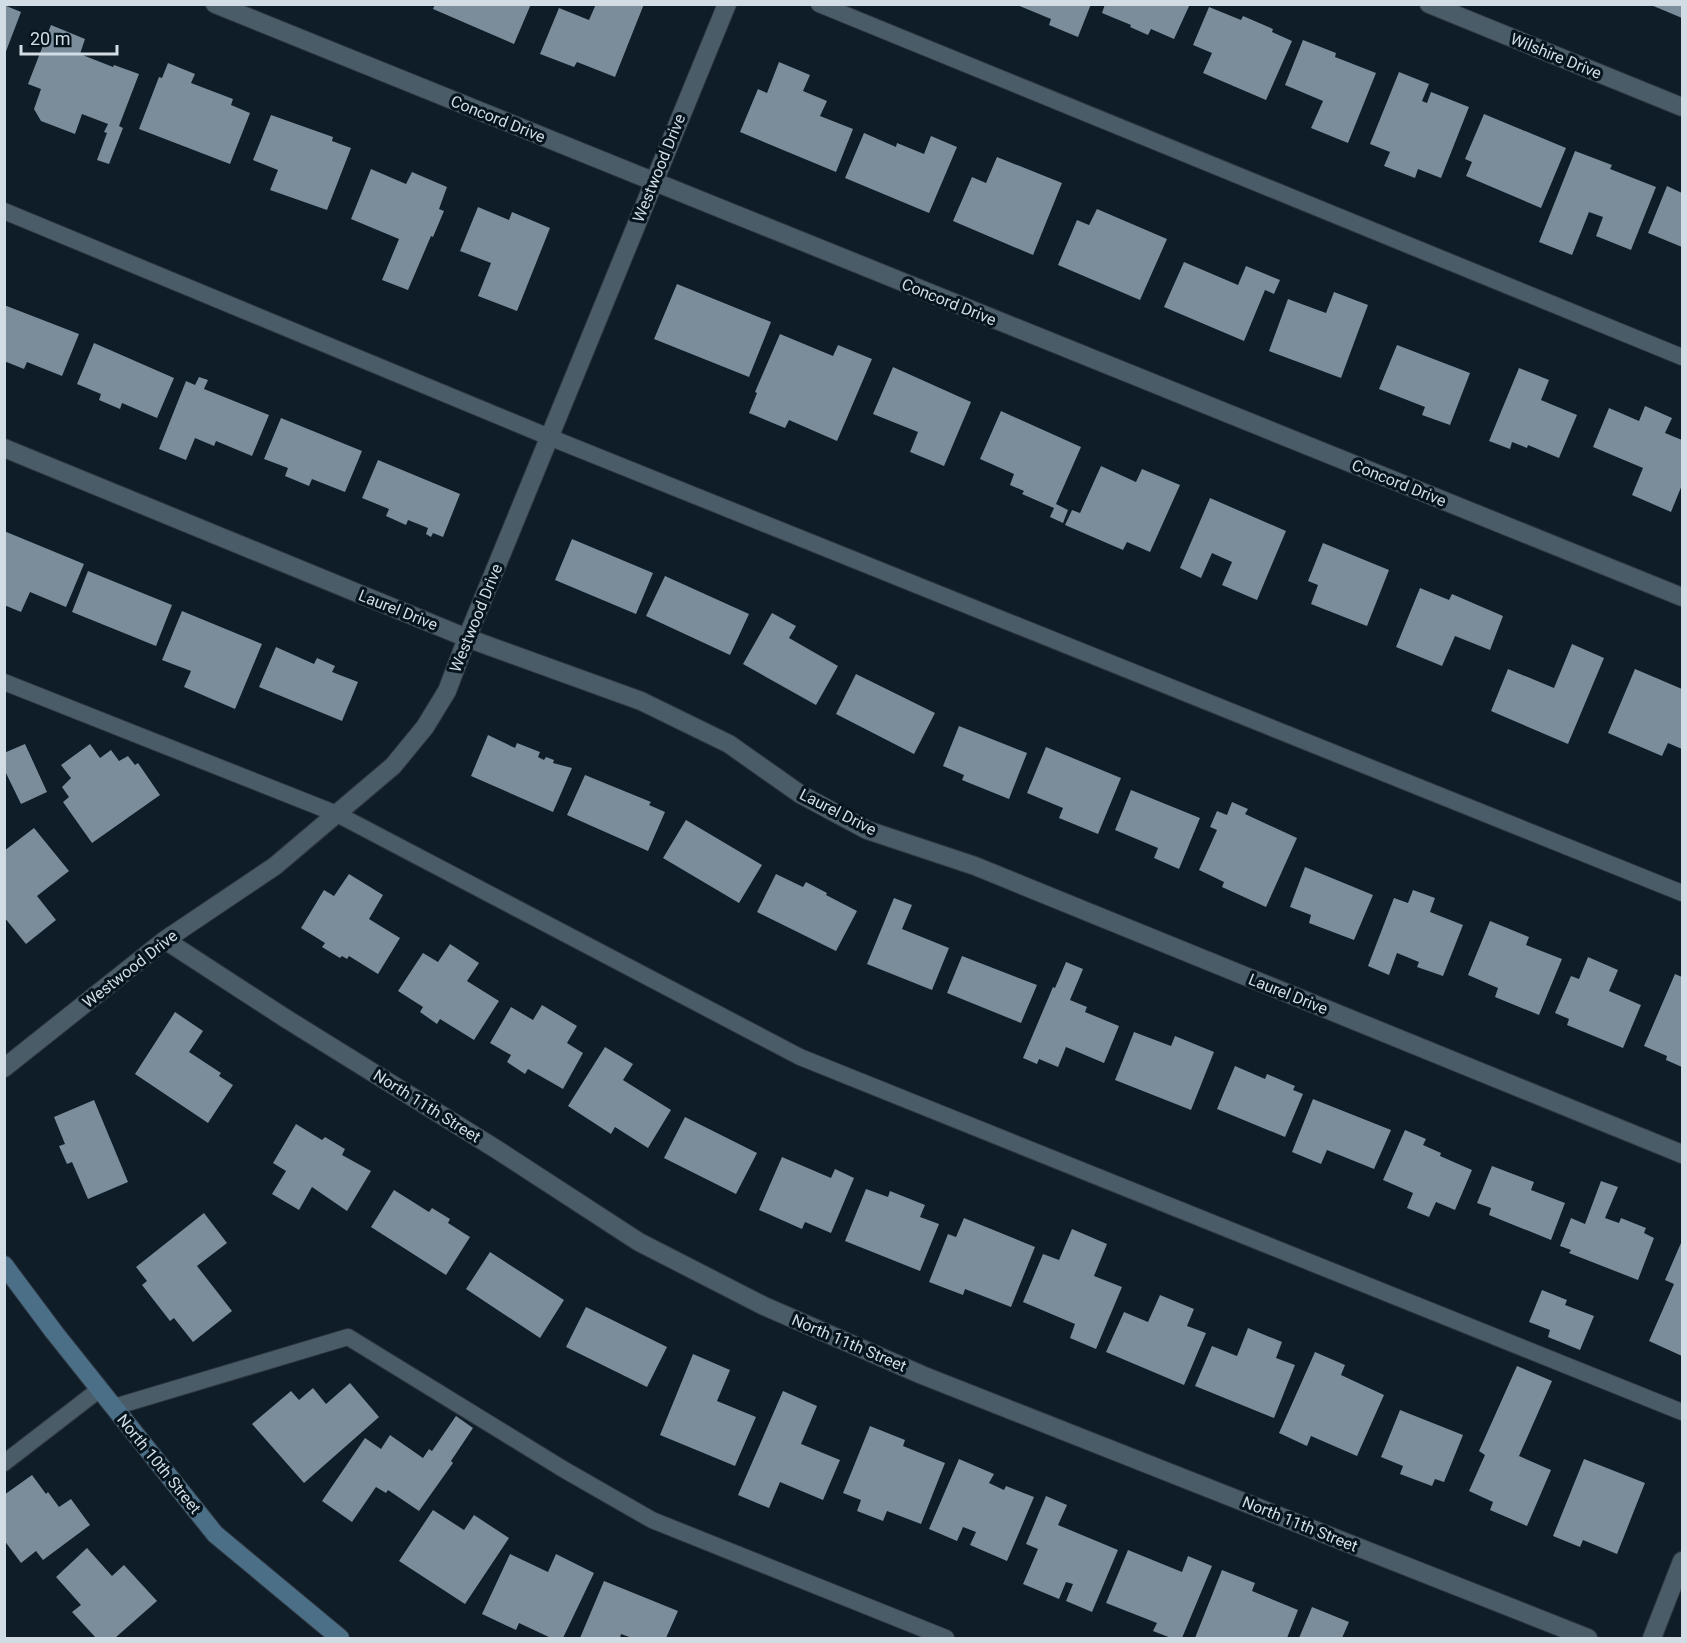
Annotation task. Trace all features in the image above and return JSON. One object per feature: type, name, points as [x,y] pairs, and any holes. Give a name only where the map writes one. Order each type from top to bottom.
[{"type":"main road","name":"North 10th Street","points":[[4,1265],[54,1332],[215,1534],[340,1638]]},
{"type":"street","name":"Concord Drive","points":[[215,4],[653,183],[1683,597]]},
{"type":"street","name":"Westwood Drive","points":[[4,1068],[165,940],[275,866],[393,766],[425,727],[447,691],[728,4]]},
{"type":"street","name":"Wilshire Drive","points":[[1429,4],[1683,107]]},
{"type":"street","name":"Laurel Drive","points":[[4,448],[467,638],[641,701],[729,744],[800,794],[867,830],[975,866],[1683,1154]]},
{"type":"street","name":"North 11th Street","points":[[165,940],[639,1242],[764,1306],[922,1375],[1588,1638]]},
{"type":"street","points":[[1652,1638],[1683,1561]]},
{"type":"lane","points":[[819,4],[1683,357]]},
{"type":"lane","points":[[4,211],[549,437],[1683,893]]},
{"type":"lane","points":[[4,682],[336,814],[800,1057],[1683,1412]]},
{"type":"lane","points":[[114,1407],[348,1337],[563,1469],[652,1520],[946,1638]]},
{"type":"lane","points":[[4,1463],[100,1389]]},
{"type":"building","points":[[435,4],[531,4],[514,44],[433,9]]},
{"type":"building","points":[[596,4],[644,4],[615,77],[577,62],[574,67],[540,54],[559,8],[589,20]]},
{"type":"building","points":[[1015,4],[1091,4],[1078,37],[1049,25],[1051,19]]},
{"type":"building","points":[[1105,4],[1190,4],[1174,39],[1151,29],[1148,35],[1102,13]]},
{"type":"building","points":[[1682,4],[1682,18],[1651,5]]},
{"type":"building","points":[[4,5],[21,12],[5,54],[4,54]]},
{"type":"building","points":[[1209,7],[1241,20],[1243,16],[1273,29],[1272,32],[1292,41],[1266,100],[1203,73],[1212,53],[1193,45]]},
{"type":"building","points":[[51,25],[85,39],[80,54],[139,74],[119,126],[123,128],[109,164],[97,160],[108,124],[82,114],[75,134],[41,121],[34,109],[41,89],[28,84]]},
{"type":"building","points":[[1303,40],[1336,53],[1335,57],[1376,73],[1348,143],[1311,128],[1323,101],[1285,85]]},
{"type":"building","points":[[779,62],[810,75],[803,91],[827,101],[820,116],[853,129],[836,172],[740,132],[758,89],[767,93]]},
{"type":"building","points":[[168,63],[195,74],[191,83],[233,99],[231,105],[250,113],[230,164],[139,129],[159,77],[162,78]]},
{"type":"building","points":[[1399,72],[1429,84],[1422,101],[1427,103],[1431,92],[1469,107],[1441,178],[1418,169],[1415,178],[1384,166],[1390,152],[1370,144]]},
{"type":"building","points":[[1484,114],[1566,148],[1541,208],[1466,176],[1472,162],[1465,159]]},
{"type":"building","points":[[271,115],[333,137],[332,141],[351,148],[327,210],[270,190],[278,170],[253,160]]},
{"type":"building","points":[[864,133],[896,147],[897,143],[924,154],[931,136],[957,147],[929,213],[845,178]]},
{"type":"building","points":[[1575,151],[1612,165],[1610,169],[1656,187],[1631,250],[1596,236],[1603,217],[1589,212],[1572,255],[1539,242]]},
{"type":"building","points":[[997,157],[1062,183],[1033,255],[953,221],[972,177],[986,183]]},
{"type":"building","points":[[371,169],[406,184],[412,172],[447,187],[439,209],[444,211],[408,290],[382,280],[399,239],[351,219]]},
{"type":"building","points":[[1667,186],[1682,193],[1682,247],[1648,233]]},
{"type":"building","points":[[478,207],[509,220],[512,212],[550,228],[517,311],[478,296],[491,263],[460,251]]},
{"type":"building","points":[[1097,209],[1167,239],[1140,300],[1058,265],[1077,220],[1089,225]]},
{"type":"building","points":[[1184,262],[1238,285],[1246,266],[1280,280],[1274,294],[1265,290],[1244,341],[1164,307]]},
{"type":"building","points":[[677,284],[771,322],[749,377],[654,339]]},
{"type":"building","points":[[1334,292],[1368,305],[1341,378],[1269,351],[1288,299],[1326,313]]},
{"type":"building","points":[[4,305],[79,334],[62,376],[27,362],[24,369],[4,361]]},
{"type":"building","points":[[780,334],[833,356],[838,345],[872,359],[837,441],[789,420],[785,428],[749,413],[757,393],[755,392]]},
{"type":"building","points":[[94,343],[174,378],[157,418],[122,403],[120,409],[99,400],[101,394],[77,384]]},
{"type":"building","points":[[1397,345],[1470,373],[1450,425],[1422,415],[1425,407],[1379,389]]},
{"type":"building","points":[[893,367],[971,402],[944,466],[910,452],[918,432],[873,414]]},
{"type":"building","points":[[1519,368],[1549,380],[1541,400],[1577,415],[1559,458],[1528,445],[1527,448],[1512,442],[1510,449],[1489,441]]},
{"type":"building","points":[[199,377],[208,380],[204,389],[269,415],[252,456],[216,441],[214,446],[195,438],[186,460],[159,449],[186,381],[195,385]]},
{"type":"building","points":[[1645,406],[1672,418],[1665,433],[1682,440],[1682,485],[1671,512],[1632,495],[1643,468],[1593,447],[1609,408],[1639,421]]},
{"type":"building","points":[[1001,411],[1081,447],[1056,504],[1068,510],[1063,523],[1050,517],[1054,508],[1022,494],[1024,491],[1010,485],[1014,474],[980,459]]},
{"type":"building","points":[[281,418],[362,451],[345,492],[312,479],[309,486],[285,476],[288,468],[264,459]]},
{"type":"building","points":[[378,460],[460,494],[443,537],[433,533],[431,537],[426,534],[428,528],[408,520],[406,525],[386,516],[389,509],[362,498]]},
{"type":"building","points":[[1101,466],[1136,482],[1142,469],[1180,485],[1150,552],[1127,542],[1123,550],[1065,525],[1072,510],[1080,513]]},
{"type":"building","points":[[1210,498],[1286,531],[1257,600],[1222,585],[1232,562],[1212,553],[1201,578],[1180,568]]},
{"type":"building","points":[[4,531],[84,564],[66,607],[30,592],[21,612],[4,605]]},
{"type":"building","points":[[572,539],[653,573],[636,614],[555,580]]},
{"type":"building","points":[[1323,543],[1389,570],[1367,626],[1311,604],[1318,585],[1308,581]]},
{"type":"building","points":[[88,571],[172,605],[156,646],[72,612]]},
{"type":"building","points":[[665,576],[749,614],[730,655],[646,616]]},
{"type":"building","points":[[1420,588],[1449,600],[1452,594],[1503,616],[1490,650],[1455,636],[1442,666],[1396,647]]},
{"type":"building","points":[[182,611],[262,644],[235,709],[184,687],[191,671],[162,660]]},
{"type":"building","points":[[772,613],[796,626],[789,638],[838,666],[816,705],[743,664]]},
{"type":"building","points":[[1572,644],[1604,658],[1568,744],[1491,711],[1508,669],[1554,688]]},
{"type":"building","points":[[276,647],[314,664],[317,658],[335,666],[332,672],[358,682],[342,721],[259,687]]},
{"type":"building","points":[[1635,669],[1682,689],[1682,749],[1668,743],[1662,756],[1608,733]]},
{"type":"building","points":[[856,674],[935,713],[914,754],[836,714]]},
{"type":"building","points":[[959,726],[1027,753],[1009,799],[962,780],[964,775],[943,766]]},
{"type":"building","points":[[488,735],[515,748],[517,743],[540,752],[538,757],[544,760],[546,757],[554,760],[553,763],[572,768],[553,812],[471,776]]},
{"type":"building","points":[[25,744],[47,792],[21,804],[4,769],[4,753]]},
{"type":"building","points":[[90,744],[100,758],[111,750],[119,761],[128,756],[135,765],[138,763],[160,795],[92,843],[63,802],[69,797],[62,787],[71,778],[61,765]]},
{"type":"building","points":[[1046,747],[1121,778],[1098,834],[1059,818],[1063,808],[1027,793]]},
{"type":"building","points":[[585,775],[651,802],[649,805],[665,812],[648,851],[567,815]]},
{"type":"building","points":[[1131,790],[1200,818],[1179,869],[1154,858],[1158,848],[1115,830]]},
{"type":"building","points":[[1232,802],[1248,809],[1245,814],[1297,838],[1266,907],[1222,887],[1224,882],[1199,870],[1217,830],[1210,827],[1217,811],[1227,815]]},
{"type":"building","points":[[686,820],[762,865],[739,903],[663,858]]},
{"type":"building","points":[[34,828],[69,871],[37,896],[56,920],[26,944],[4,917],[4,851]]},
{"type":"building","points":[[1305,867],[1373,895],[1354,940],[1309,923],[1311,915],[1290,907]]},
{"type":"building","points":[[349,874],[383,895],[369,919],[400,938],[378,974],[349,956],[347,959],[342,956],[340,958],[322,947],[325,943],[301,928],[324,890],[334,896]]},
{"type":"building","points":[[776,874],[803,887],[806,882],[857,911],[836,951],[757,912]]},
{"type":"building","points":[[1413,890],[1435,898],[1430,912],[1463,925],[1443,976],[1417,967],[1419,962],[1397,953],[1389,975],[1368,966],[1394,898],[1408,903]]},
{"type":"building","points":[[894,898],[912,905],[902,929],[949,948],[932,990],[867,964]]},
{"type":"building","points":[[1490,921],[1529,937],[1526,945],[1562,959],[1539,1015],[1495,997],[1498,988],[1468,975]]},
{"type":"building","points":[[450,944],[479,963],[467,981],[499,1001],[474,1040],[440,1019],[437,1024],[420,1012],[423,1007],[398,991],[423,953],[438,962]]},
{"type":"building","points":[[962,956],[1037,985],[1021,1023],[947,993]]},
{"type":"building","points":[[1588,957],[1618,970],[1609,991],[1641,1005],[1623,1048],[1567,1025],[1569,1019],[1555,1013],[1571,976],[1579,979]]},
{"type":"building","points":[[1066,962],[1083,969],[1070,1000],[1087,1007],[1085,1012],[1119,1026],[1104,1063],[1066,1047],[1058,1067],[1039,1059],[1037,1064],[1023,1058]]},
{"type":"building","points":[[1675,974],[1682,977],[1682,1067],[1666,1060],[1667,1056],[1644,1046]]},
{"type":"building","points":[[542,1005],[577,1026],[567,1043],[583,1053],[563,1089],[528,1069],[525,1074],[507,1062],[511,1055],[490,1043],[511,1007],[533,1020]]},
{"type":"building","points":[[175,1012],[203,1031],[189,1052],[221,1073],[219,1076],[233,1085],[208,1123],[135,1074]]},
{"type":"building","points":[[1134,1032],[1171,1046],[1175,1036],[1214,1052],[1191,1110],[1115,1080]]},
{"type":"building","points":[[605,1047],[633,1064],[623,1080],[671,1110],[648,1148],[615,1127],[611,1134],[568,1106]]},
{"type":"building","points":[[1235,1066],[1265,1079],[1267,1074],[1295,1086],[1293,1090],[1303,1094],[1285,1137],[1217,1109]]},
{"type":"building","points":[[1313,1099],[1391,1130],[1374,1169],[1327,1150],[1321,1164],[1292,1152]]},
{"type":"building","points":[[94,1100],[128,1182],[88,1199],[72,1162],[67,1164],[59,1146],[65,1144],[54,1117]]},
{"type":"building","points":[[685,1117],[757,1153],[736,1194],[664,1158]]},
{"type":"building","points":[[296,1124],[322,1140],[325,1137],[345,1149],[342,1155],[371,1171],[347,1211],[312,1187],[299,1210],[272,1194],[286,1171],[273,1163]]},
{"type":"building","points":[[1405,1130],[1426,1139],[1423,1145],[1441,1153],[1440,1156],[1472,1170],[1455,1210],[1436,1202],[1429,1217],[1407,1208],[1413,1193],[1383,1180]]},
{"type":"building","points":[[782,1157],[831,1178],[835,1169],[854,1178],[831,1233],[805,1222],[802,1229],[759,1210]]},
{"type":"building","points":[[1492,1166],[1534,1182],[1531,1190],[1565,1203],[1551,1240],[1489,1215],[1491,1208],[1477,1203]]},
{"type":"building","points":[[1601,1181],[1618,1187],[1605,1218],[1619,1223],[1621,1218],[1646,1228],[1644,1233],[1654,1238],[1638,1280],[1569,1253],[1571,1250],[1560,1246],[1571,1218],[1585,1224]]},
{"type":"building","points":[[866,1189],[888,1197],[890,1191],[925,1205],[920,1217],[939,1224],[920,1271],[845,1241]]},
{"type":"building","points":[[394,1190],[429,1212],[432,1208],[450,1219],[448,1223],[470,1237],[446,1275],[371,1227]]},
{"type":"building","points":[[204,1213],[227,1243],[197,1266],[232,1311],[193,1342],[174,1318],[170,1321],[142,1285],[147,1281],[136,1267]]},
{"type":"building","points":[[964,1218],[1035,1247],[1011,1307],[965,1289],[963,1295],[929,1282],[948,1234],[956,1237]]},
{"type":"building","points":[[1072,1229],[1107,1244],[1094,1276],[1122,1287],[1096,1349],[1070,1338],[1075,1324],[1023,1302],[1043,1254],[1059,1260]]},
{"type":"building","points":[[1681,1243],[1682,1356],[1649,1341],[1674,1284],[1665,1280]]},
{"type":"building","points":[[490,1252],[564,1300],[540,1338],[466,1289]]},
{"type":"building","points":[[1542,1290],[1567,1300],[1565,1305],[1594,1316],[1580,1350],[1548,1337],[1550,1330],[1529,1322]]},
{"type":"building","points":[[1160,1295],[1194,1309],[1187,1326],[1206,1333],[1184,1385],[1106,1352],[1124,1312],[1148,1322]]},
{"type":"building","points":[[586,1307],[667,1347],[647,1387],[566,1347]]},
{"type":"building","points":[[1248,1328],[1282,1342],[1276,1358],[1295,1365],[1274,1418],[1195,1386],[1212,1346],[1237,1356]]},
{"type":"building","points":[[1315,1352],[1345,1365],[1341,1375],[1384,1395],[1357,1456],[1311,1436],[1307,1446],[1279,1433]]},
{"type":"building","points":[[693,1354],[730,1370],[717,1401],[756,1417],[735,1466],[660,1435]]},
{"type":"building","points":[[1517,1366],[1552,1381],[1519,1456],[1551,1470],[1527,1526],[1490,1510],[1493,1502],[1469,1491],[1485,1455],[1479,1451]]},
{"type":"building","points":[[350,1383],[379,1417],[304,1483],[252,1424],[291,1391],[299,1400],[313,1388],[326,1404]]},
{"type":"building","points":[[783,1391],[817,1406],[801,1444],[840,1460],[823,1500],[780,1482],[769,1508],[738,1495]]},
{"type":"building","points":[[1400,1410],[1463,1435],[1444,1482],[1435,1479],[1432,1486],[1400,1474],[1403,1466],[1381,1457]]},
{"type":"building","points":[[456,1416],[473,1428],[451,1461],[453,1463],[419,1511],[388,1490],[386,1493],[376,1487],[352,1522],[322,1501],[365,1438],[381,1449],[390,1435],[423,1458],[429,1449],[432,1451]]},
{"type":"building","points":[[870,1426],[905,1440],[903,1446],[945,1463],[921,1524],[887,1511],[883,1521],[857,1511],[861,1500],[843,1493]]},
{"type":"building","points":[[959,1459],[994,1474],[989,1483],[1004,1490],[1006,1486],[1034,1497],[1007,1561],[970,1545],[976,1532],[963,1527],[957,1541],[929,1529]]},
{"type":"building","points":[[1584,1459],[1645,1483],[1617,1554],[1583,1540],[1580,1547],[1553,1536]]},
{"type":"building","points":[[32,1475],[59,1507],[71,1499],[90,1525],[43,1560],[36,1551],[21,1563],[4,1540],[4,1495]]},
{"type":"building","points":[[1046,1496],[1067,1505],[1058,1525],[1118,1550],[1092,1612],[1066,1601],[1073,1584],[1066,1582],[1059,1599],[1023,1584],[1038,1549],[1026,1544]]},
{"type":"building","points":[[433,1510],[464,1530],[474,1515],[509,1538],[465,1604],[399,1561]]},
{"type":"building","points":[[87,1548],[112,1576],[124,1565],[157,1601],[115,1638],[96,1638],[72,1612],[81,1605],[56,1577]]},
{"type":"building","points":[[1128,1550],[1182,1572],[1188,1556],[1212,1566],[1182,1638],[1171,1638],[1153,1631],[1157,1623],[1106,1603]]},
{"type":"building","points":[[510,1554],[548,1572],[556,1554],[594,1573],[563,1638],[551,1638],[519,1623],[516,1630],[482,1614]]},
{"type":"building","points":[[1222,1570],[1255,1583],[1252,1591],[1298,1610],[1287,1638],[1195,1638]]},
{"type":"building","points":[[604,1581],[678,1611],[666,1638],[632,1638],[621,1634],[620,1638],[580,1638]]},
{"type":"building","points":[[1312,1607],[1349,1622],[1342,1638],[1299,1638]]}]
